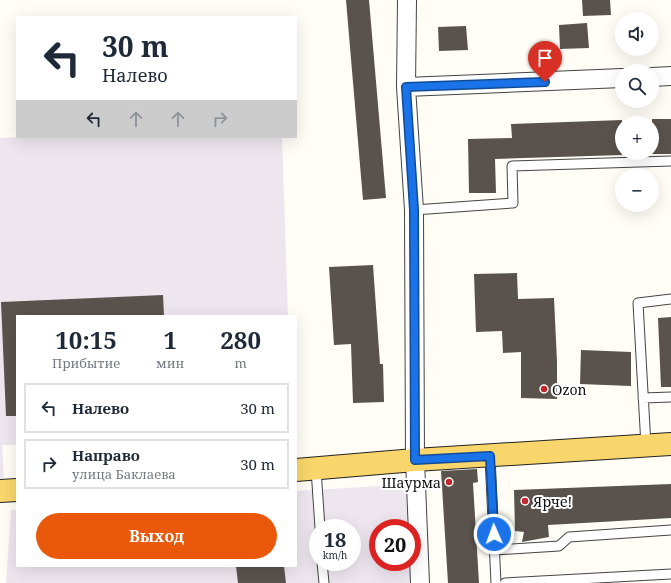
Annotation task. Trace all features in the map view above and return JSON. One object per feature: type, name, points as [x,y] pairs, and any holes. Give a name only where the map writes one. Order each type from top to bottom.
[{"type":"main road","points":[[306,470],[415,460],[671,444]]},
{"type":"main road","points":[[0,491],[16,490]]},
{"type":"street","points":[[407,0],[406,87],[414,210],[415,460],[420,583]]},
{"type":"street","points":[[659,77],[671,76]]},
{"type":"street","points":[[406,87],[615,78]]},
{"type":"lane","points":[[414,210],[513,203],[512,166],[671,161]]},
{"type":"lane","points":[[646,446],[638,303],[671,299]]},
{"type":"lane","points":[[644,398],[671,397]]},
{"type":"lane","points":[[490,456],[496,583]]},
{"type":"lane","points":[[306,470],[318,519]]},
{"type":"lane","points":[[494,550],[559,546],[569,537],[671,530]]},
{"type":"lane","points":[[323,571],[324,583]]},
{"type":"lane","points":[[505,583],[671,574]]},
{"type":"shaded area","points":[[0,138],[282,138],[288,315],[16,315],[16,445],[2,445],[4,478],[0,478]]},
{"type":"shaded area","points":[[411,484],[412,519],[369,519],[369,571],[415,571],[415,583],[6,583],[11,510],[16,510],[16,567],[297,567],[297,491]]},
{"type":"building","points":[[346,0],[369,0],[386,198],[363,200]]},
{"type":"building","points":[[582,0],[610,0],[611,15],[583,16]]},
{"type":"building","points":[[587,23],[589,48],[560,49],[559,25]]},
{"type":"building","points":[[466,26],[468,50],[439,51],[438,27]]},
{"type":"building","points":[[659,119],[671,119],[671,154],[659,154]]},
{"type":"building","points":[[615,120],[615,155],[495,159],[496,193],[469,193],[468,139],[512,138],[511,124]]},
{"type":"building","points":[[373,265],[380,364],[383,364],[384,402],[353,403],[351,344],[334,345],[329,267]]},
{"type":"building","points":[[517,273],[518,299],[554,298],[557,399],[521,398],[521,352],[503,353],[502,331],[476,332],[474,274]]},
{"type":"building","points":[[163,295],[164,315],[16,315],[16,416],[6,416],[1,302]]},
{"type":"building","points":[[671,317],[671,387],[661,387],[658,318]]},
{"type":"building","points":[[581,350],[631,352],[631,386],[580,384]]},
{"type":"building","points":[[477,469],[478,482],[473,483],[479,583],[448,583],[441,471]]},
{"type":"building","points":[[671,484],[671,518],[548,525],[549,537],[522,542],[524,532],[515,531],[514,490]]},
{"type":"building","points":[[236,567],[284,567],[286,583],[238,583]]},
{"type":"place","name":"Ozon","points":[[544,389]]},
{"type":"place","name":"Шаурма","points":[[449,482]]},
{"type":"place","name":"Ярче!","points":[[525,501]]},
{"type":"route","points":[[494,534],[490,456],[415,460],[414,210],[406,87],[545,82]]}]
